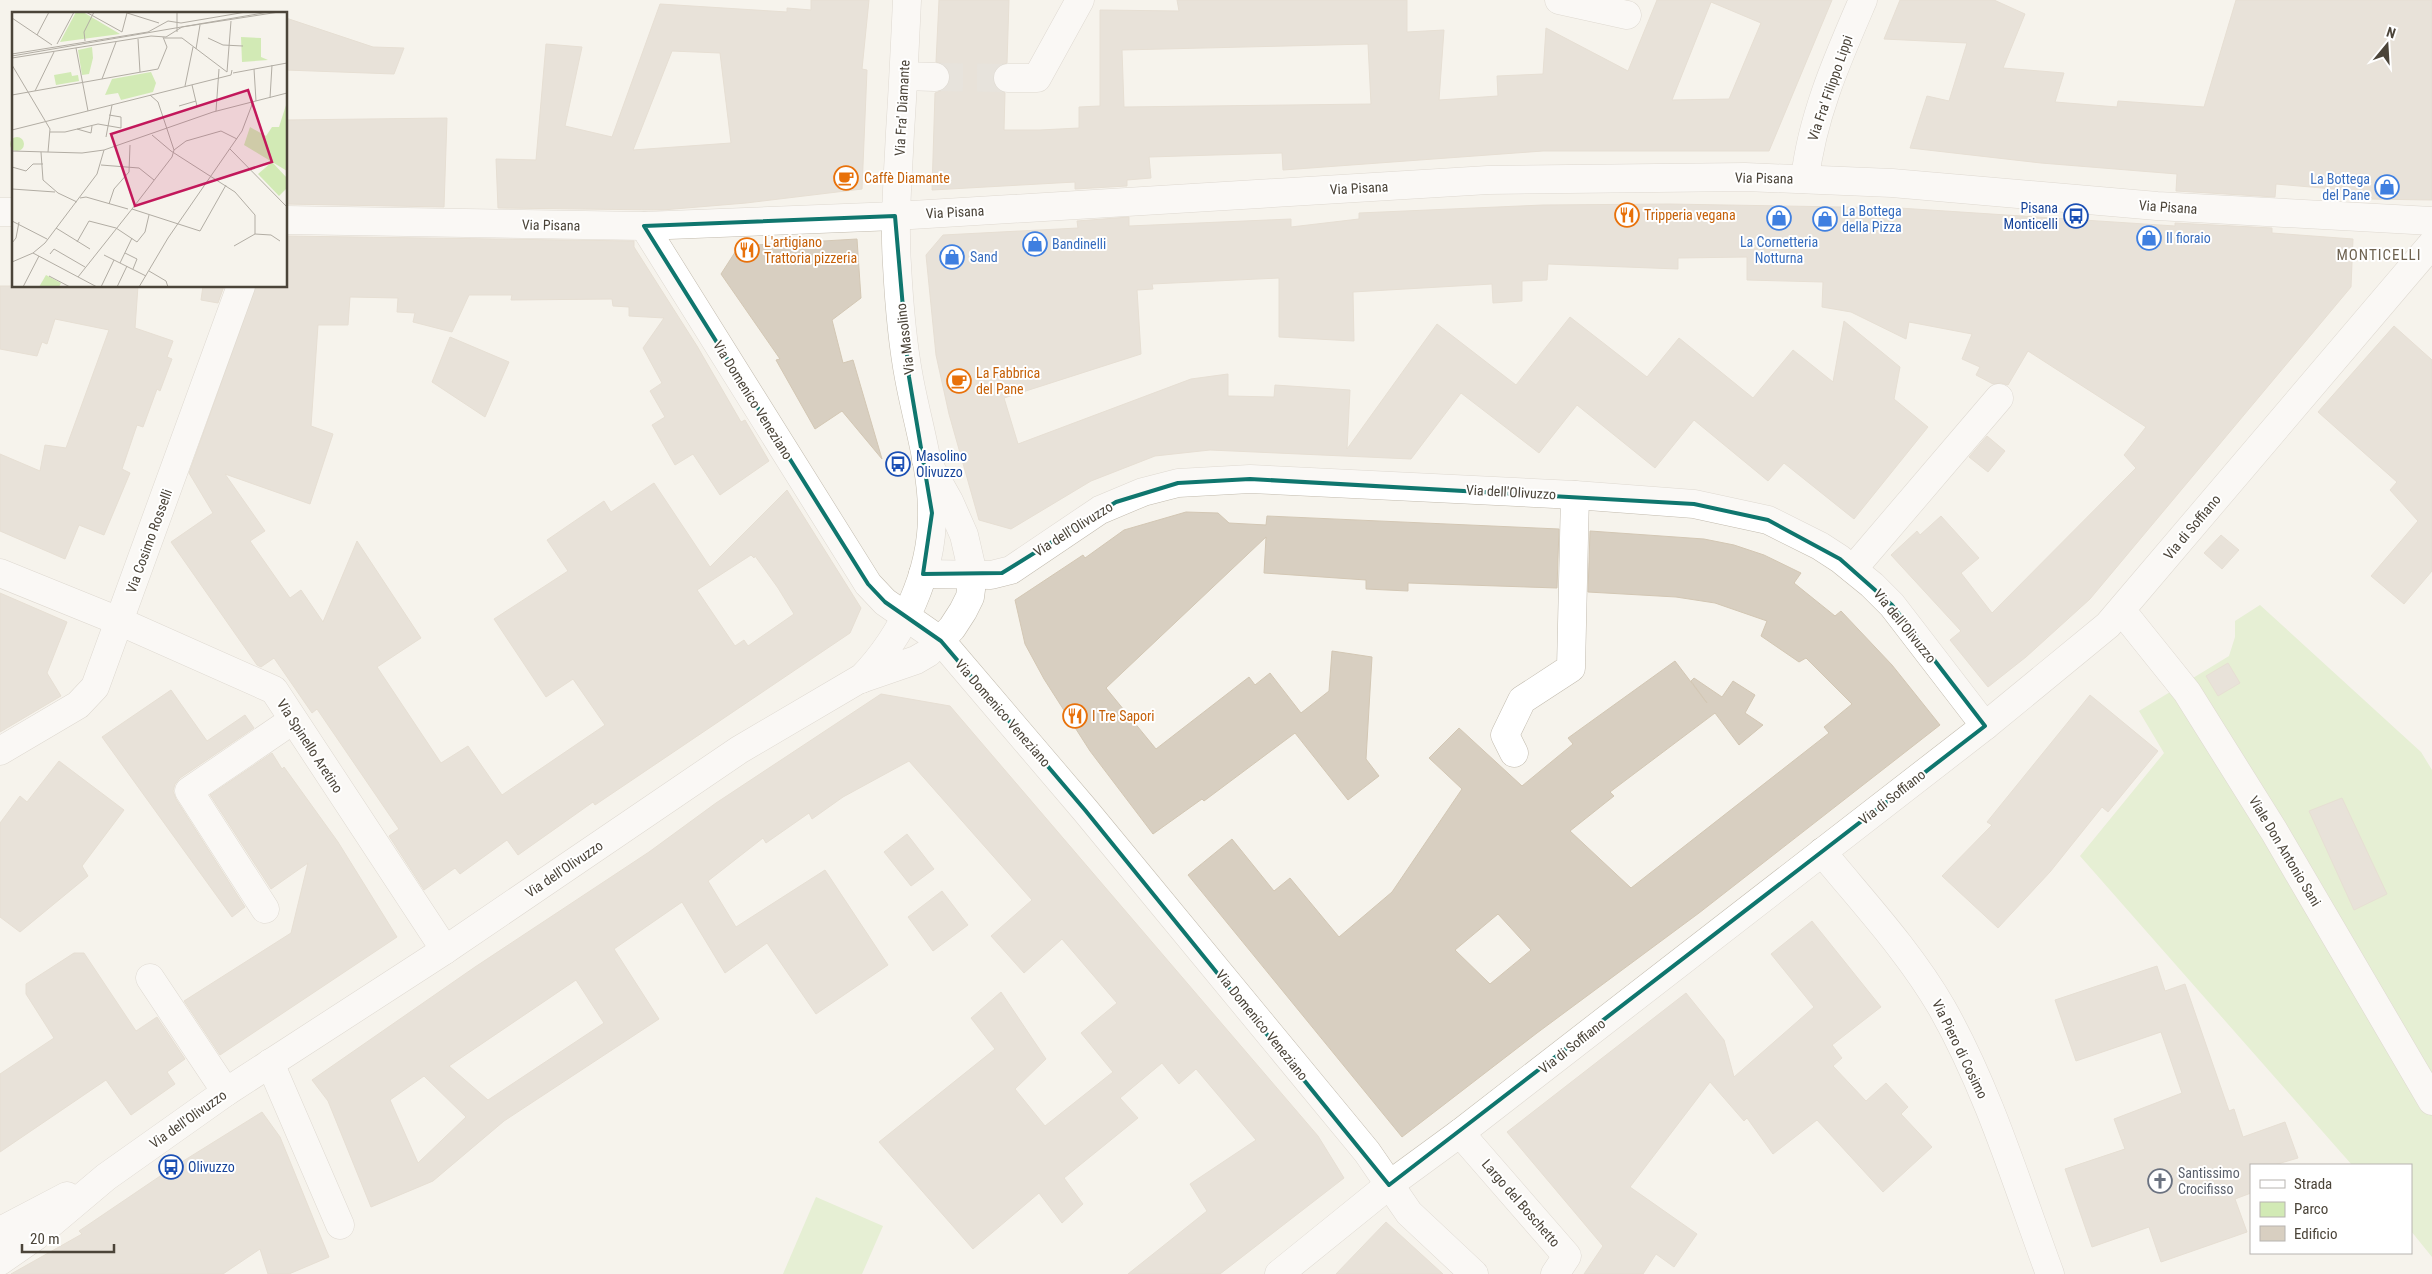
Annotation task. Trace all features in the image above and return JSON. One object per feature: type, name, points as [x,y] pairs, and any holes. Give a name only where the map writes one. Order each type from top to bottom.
[{"type":"street","name":"Via Fra' Diamante","points":[[895,216],[907,0]]},
{"type":"street","points":[[1008,78],[1037,78],[1080,0]]},
{"type":"street","points":[[1559,0],[1627,15]]},
{"type":"street","name":"Via Fra' Filippo Lippi","points":[[1805,179],[1819,112],[1835,64],[1863,0]]},
{"type":"street","points":[[904,76],[934,77]]},
{"type":"street","name":"Via Pisana","points":[[288,220],[644,226],[895,216],[1488,180],[1745,177],[1946,187],[2175,208],[2432,221]]},
{"type":"street","name":"Via Masolino","points":[[895,216],[903,338],[926,460],[932,513],[929,550],[923,574]]},
{"type":"street","name":"Via Domenico Veneziano","points":[[644,226],[868,584],[885,602],[941,641],[1085,810],[1366,1152],[1389,1184]]},
{"type":"street","name":"Via di Soffiano","points":[[1280,1274],[1389,1184],[1460,1133],[1985,726],[2108,625],[2122,611],[2432,244]]},
{"type":"street","name":"Via Cosimo Rosselli","points":[[0,751],[84,700],[95,687],[121,622],[240,288]]},
{"type":"street","points":[[1853,569],[1999,398]]},
{"type":"street","name":"Via Masolino","points":[[926,460],[949,501],[964,535],[973,574]]},
{"type":"street","name":"Via dell'Olivuzzo","points":[[861,679],[874,666],[905,617],[923,574],[991,575],[1011,570],[1087,518],[1116,502],[1143,492],[1178,483],[1250,479],[1677,501],[1739,512],[1768,520],[1820,546],[1853,569],[1892,605],[1985,726]]},
{"type":"street","points":[[1514,753],[1505,735],[1522,700],[1571,668],[1575,495]]},
{"type":"street","name":"Via Spinello Aretino","points":[[0,573],[121,622],[274,690],[445,950]]},
{"type":"street","name":"Via dell'Olivuzzo","points":[[0,1261],[36,1236],[106,1177],[226,1092],[445,950],[739,750],[861,679],[916,660],[928,653],[941,641],[963,612],[971,592],[973,574]]},
{"type":"street","name":"Viale Don Antonio Sani","points":[[2122,611],[2187,692],[2274,831],[2432,1101]]},
{"type":"street","points":[[265,909],[189,791],[293,720]]},
{"type":"street","name":"Via Piero di Cosimo","points":[[1822,852],[1913,962],[1942,1008],[1984,1095],[2050,1274]]},
{"type":"street","points":[[150,978],[226,1092]]},
{"type":"street","points":[[270,1063],[340,1225]]},
{"type":"street","name":"Largo del Boschetto","points":[[1460,1133],[1567,1256],[1555,1274]]},
{"type":"street","name":"Via dell'Olivuzzo","points":[[0,1231],[106,1177]]},
{"type":"street","points":[[1389,1184],[1409,1213],[1474,1274]]},
{"type":"street","points":[[0,1261],[2,1274]]},
{"type":"highlighted area","points":[[895,216],[909,377],[932,513],[923,574],[1002,573],[1116,502],[1178,483],[1250,479],[1694,504],[1768,520],[1840,559],[1892,605],[1985,726],[1389,1185],[1085,810],[941,641],[885,602],[868,584],[644,226]]},
{"type":"green space","points":[[2260,605],[2421,752],[2432,770],[2432,1257],[2412,1232],[2412,1164],[2351,1164],[2080,856],[2164,753],[2139,711],[2229,656],[2235,637],[2235,621]]},
{"type":"green space","points":[[816,1197],[883,1226],[862,1274],[783,1274]]},
{"type":"building","points":[[811,0],[869,0],[862,69],[867,70],[862,189],[746,203],[662,210],[498,208],[496,159],[536,160],[546,44],[582,47],[565,126],[612,137],[660,4],[787,12],[787,8],[811,10]],"holes":[[[672,51],[720,53],[731,143],[633,150]]]},
{"type":"building","points":[[939,0],[1009,0],[1007,63],[1000,65],[995,70],[992,78],[995,86],[1005,93],[1004,130],[1079,128],[1079,107],[1100,106],[1100,10],[1179,11],[1177,0],[1407,0],[1407,32],[1444,30],[1439,100],[1498,96],[1497,76],[1543,74],[1546,28],[1628,71],[1657,0],[1832,0],[1769,151],[1543,151],[1283,170],[1282,153],[1149,157],[1151,178],[1127,180],[1127,186],[1075,189],[1075,182],[932,190],[935,93],[948,86],[951,78],[944,64],[936,62]],"holes":[[[1711,2],[1761,23],[1729,99],[1672,100]],[[1368,44],[1371,104],[1124,107],[1122,50]]]},
{"type":"building","points":[[1900,0],[1994,0],[2025,14],[2003,68],[2064,73],[2055,102],[2117,107],[2118,101],[2204,107],[2236,0],[2432,0],[2432,200],[2369,199],[2368,192],[2276,184],[2275,197],[2176,191],[2177,174],[2041,163],[1910,148],[1927,96],[1949,101],[1967,43],[1884,39]]},
{"type":"building","points":[[288,19],[373,47],[404,48],[394,74],[288,70]]},
{"type":"building","points":[[447,118],[444,207],[288,204],[288,120]]},
{"type":"building","points":[[1669,204],[1899,208],[2175,226],[2175,223],[2272,228],[2272,233],[2353,239],[2351,287],[2090,599],[2026,657],[1988,687],[1950,640],[1961,631],[1891,555],[1917,531],[1920,535],[1941,516],[1979,558],[1961,573],[1992,613],[2136,468],[2124,455],[2146,427],[2028,351],[2008,385],[2001,383],[1993,384],[1976,375],[1980,367],[1962,359],[1972,334],[1909,322],[1906,339],[1851,312],[1822,307],[1823,282],[1747,280],[1747,257],[1678,258],[1678,269],[1548,264],[1547,280],[1522,281],[1522,301],[1493,303],[1492,284],[1353,292],[1354,341],[1279,337],[1279,278],[1152,284],[1153,289],[1137,290],[1141,354],[1004,398],[1018,444],[1191,379],[1228,374],[1228,396],[1274,397],[1275,385],[1350,390],[1347,449],[1437,324],[1516,385],[1570,317],[1647,377],[1679,338],[1753,398],[1793,350],[1833,382],[1844,321],[1900,367],[1894,399],[1928,427],[1854,519],[1784,463],[1768,481],[1694,420],[1655,468],[1577,405],[1539,453],[1461,393],[1411,459],[1210,450],[1155,456],[1091,481],[1011,529],[979,520],[949,414],[936,355],[926,255],[943,235],[1078,228],[1077,221],[1129,217],[1129,226],[1291,219],[1291,227],[1359,219],[1359,213],[1543,205]]},
{"type":"building","points":[[288,236],[634,241],[634,247],[697,346],[741,422],[745,420],[769,461],[720,495],[693,454],[675,465],[652,425],[665,417],[650,391],[662,383],[643,348],[664,318],[629,316],[629,307],[613,306],[612,299],[511,300],[512,295],[469,295],[452,332],[413,322],[415,313],[397,312],[398,298],[350,297],[348,325],[318,325],[311,426],[333,434],[310,504],[225,474],[265,531],[250,541],[290,598],[301,590],[323,622],[357,541],[421,638],[377,667],[441,763],[468,746],[502,795],[605,725],[573,679],[546,697],[494,619],[568,571],[547,540],[604,501],[611,512],[654,483],[710,567],[787,490],[861,608],[850,633],[595,805],[593,802],[518,855],[507,840],[460,874],[455,868],[424,890],[389,836],[399,829],[317,709],[312,713],[274,658],[261,667],[257,665],[171,542],[213,513],[189,473],[255,288],[288,288]],"holes":[[[751,555],[754,558],[755,556],[794,614],[748,646],[744,640],[735,646],[697,590]]]},
{"type":"building","points":[[857,239],[861,298],[832,320],[843,363],[853,360],[882,459],[842,411],[815,429],[776,360],[780,359],[721,274],[739,246]]},
{"type":"building","points":[[0,286],[12,286],[12,288],[138,288],[135,328],[173,341],[167,357],[172,359],[160,391],[157,389],[143,427],[137,425],[122,469],[130,473],[104,535],[79,525],[65,559],[0,531],[0,454],[40,471],[45,445],[66,448],[109,330],[55,319],[47,344],[42,342],[37,356],[0,349]]},
{"type":"building","points":[[203,288],[223,288],[218,303],[201,300]]},
{"type":"building","points":[[2394,326],[2432,360],[2432,571],[2404,604],[2371,576],[2418,521],[2390,490],[2397,482],[2318,412]]},
{"type":"building","points":[[450,337],[509,362],[485,417],[432,382]]},
{"type":"building","points":[[1987,436],[2005,451],[1988,472],[1969,457]]},
{"type":"building","points":[[1186,512],[1218,513],[1229,523],[1266,525],[1267,516],[1559,529],[1557,588],[1408,583],[1408,591],[1366,589],[1366,580],[1264,573],[1266,537],[1106,688],[1156,749],[1249,677],[1255,685],[1270,673],[1301,713],[1329,691],[1332,651],[1372,657],[1366,759],[1379,776],[1348,800],[1295,733],[1204,801],[1202,799],[1153,834],[1090,751],[1044,679],[1025,644],[1015,600],[1083,555],[1085,558],[1124,530]]},
{"type":"building","points":[[1590,531],[1704,539],[1734,545],[1764,555],[1801,573],[1794,583],[1835,616],[1841,611],[1892,665],[1940,725],[1699,913],[1537,1033],[1402,1137],[1188,875],[1232,839],[1274,891],[1290,878],[1339,937],[1392,892],[1462,789],[1429,758],[1459,728],[1522,786],[1573,744],[1568,738],[1675,661],[1707,703],[1691,681],[1694,678],[1722,697],[1733,681],[1755,695],[1745,713],[1763,725],[1739,745],[1715,713],[1610,792],[1614,796],[1570,831],[1631,888],[1829,733],[1824,727],[1852,704],[1806,658],[1799,662],[1761,636],[1767,621],[1715,603],[1676,597],[1588,592]],"holes":[[[1498,914],[1531,950],[1490,984],[1455,950]]]},
{"type":"building","points":[[2221,535],[2239,550],[2222,569],[2204,553]]},
{"type":"building","points":[[0,593],[67,622],[47,673],[61,696],[0,732]]},
{"type":"building","points":[[2228,663],[2240,683],[2218,696],[2206,676]]},
{"type":"building","points":[[171,690],[207,741],[245,715],[254,728],[180,778],[175,784],[173,791],[176,799],[245,907],[232,917],[102,737]]},
{"type":"building","points":[[881,694],[950,706],[1318,1136],[1344,1178],[1220,1274],[1128,1274],[1207,1211],[1190,1184],[1256,1140],[1196,1069],[1179,1084],[1162,1063],[1120,1098],[1138,1118],[1064,1178],[1083,1204],[1062,1223],[1039,1193],[973,1249],[879,1142],[995,1049],[971,1018],[1001,992],[1046,1059],[1015,1089],[1045,1126],[1113,1072],[1081,1033],[1117,1003],[1062,939],[1024,973],[991,936],[1032,900],[909,761],[843,797],[812,819],[809,813],[766,843],[763,838],[708,881],[736,927],[825,870],[888,965],[816,1014],[767,943],[725,973],[682,902],[614,949],[659,1019],[504,1121],[433,1181],[371,1207],[328,1101],[312,1080],[475,967],[649,852],[716,803]],"holes":[[[576,980],[604,1023],[488,1100],[449,1066]],[[424,1076],[466,1117],[418,1163],[390,1100]]]},
{"type":"building","points":[[2090,695],[2158,751],[2108,812],[2102,807],[2050,872],[1998,928],[1942,876],[1992,825],[1987,822]]},
{"type":"building","points":[[272,753],[338,842],[397,937],[220,1055],[184,1001],[291,933],[308,863],[271,889],[210,795]]},
{"type":"building","points":[[59,761],[124,810],[82,866],[88,876],[20,932],[0,917],[0,823],[20,796],[27,802]]},
{"type":"building","points":[[2342,798],[2387,894],[2354,910],[2309,811]]},
{"type":"building","points":[[907,834],[934,869],[911,886],[884,852]]},
{"type":"building","points":[[942,891],[968,925],[933,951],[908,917]]},
{"type":"building","points":[[1812,921],[1881,1007],[1832,1045],[1842,1058],[1833,1066],[1866,1101],[1886,1083],[1908,1107],[1901,1114],[1932,1147],[1883,1192],[1817,1120],[1773,1154],[1747,1118],[1744,1121],[1710,1082],[1630,1187],[1697,1234],[1674,1267],[1656,1254],[1643,1274],[1584,1274],[1603,1246],[1507,1132],[1686,993],[1724,1040],[1734,1077],[1814,1007],[1771,954]]},
{"type":"building","points":[[74,953],[84,953],[136,1031],[157,1017],[185,1059],[167,1072],[175,1084],[131,1115],[106,1080],[0,1152],[0,1074],[54,1038],[26,994],[26,984]]},
{"type":"building","name":"Santissimo Crocifisso","points":[[2157,966],[2165,991],[2185,984],[2229,1111],[2234,1109],[2243,1137],[2285,1122],[2298,1158],[2277,1164],[2250,1164],[2250,1193],[2235,1199],[2247,1232],[2161,1262],[2149,1227],[2092,1247],[2065,1169],[2125,1149],[2114,1119],[2182,1093],[2161,1032],[2076,1061],[2055,1000]]},
{"type":"building","points":[[262,1112],[280,1137],[329,1257],[289,1274],[268,1274],[260,1249],[223,1274],[11,1274],[82,1234],[79,1231],[172,1168]]},
{"type":"building","points":[[1386,1222],[1443,1274],[1336,1274]]},
{"type":"tunnel","points":[[935,77],[1008,78]]},
{"type":"place","name":"Caffè Diamante","points":[[846,178]]},
{"type":"place","name":"La Bottega del Pane","points":[[2387,187]]},
{"type":"place","name":"Tripperia vegana","points":[[1627,215]]},
{"type":"place","name":"Pisana Monticelli","points":[[2076,216]]},
{"type":"place","name":"La Cornetteria Notturna","points":[[1779,218]]},
{"type":"place","name":"La Bottega della Pizza","points":[[1825,219]]},
{"type":"place","name":"Il fioraio","points":[[2149,238]]},
{"type":"place","name":"Bandinelli","points":[[1035,244]]},
{"type":"place","name":"L'artigiano Trattoria pizzeria","points":[[747,250]]},
{"type":"place","name":"Sand","points":[[952,257]]},
{"type":"place","name":"La Fabbrica del Pane","points":[[959,381]]},
{"type":"place","name":"Masolino Olivuzzo","points":[[898,464]]},
{"type":"place","name":"I Tre Sapori","points":[[1075,716]]},
{"type":"place","name":"Olivuzzo","points":[[171,1167]]},
{"type":"place","name":"Santissimo Crocifisso","points":[[2160,1181]]},
{"type":"district","name":"MONTICELLI","points":[[2379,255]]}]
